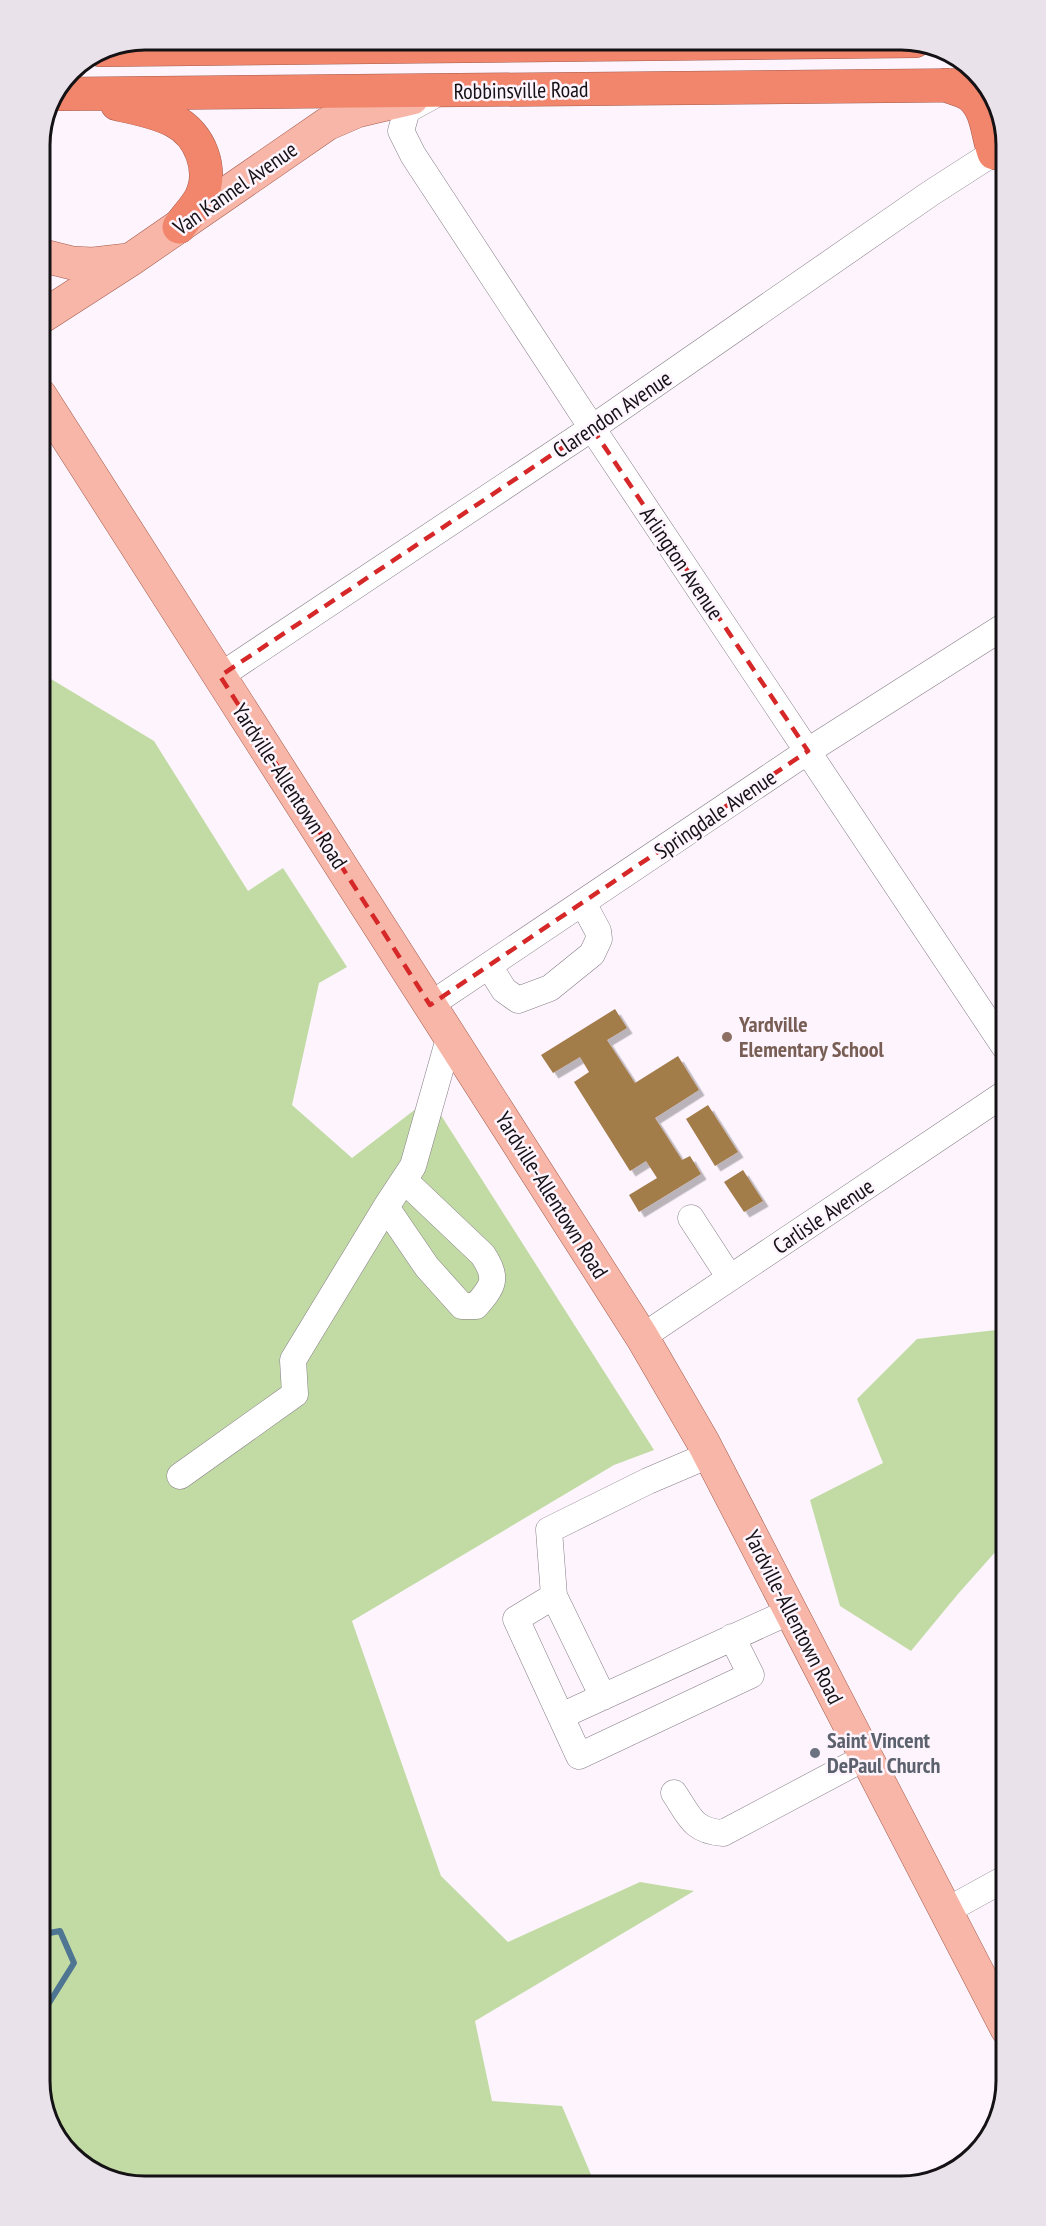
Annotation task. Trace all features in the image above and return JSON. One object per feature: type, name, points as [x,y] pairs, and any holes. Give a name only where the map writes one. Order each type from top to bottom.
[{"type":"highway","points":[[945,85],[971,96],[985,115],[988,138],[996,150]]},
{"type":"highway","name":"Robbinsville Road","points":[[64,94],[975,85]]},
{"type":"highway","points":[[64,95],[134,108],[174,121],[188,132],[199,146],[205,163],[205,181],[201,197],[179,226]]},
{"type":"main road","name":"Van Kannel Avenue","points":[[50,312],[130,260],[327,124],[375,105],[446,91]]},
{"type":"main road","points":[[50,258],[72,263],[93,264],[130,260]]},
{"type":"main road","name":"Yardville-Allentown Road","points":[[50,411],[642,1337],[709,1455],[996,2008]]},
{"type":"street","name":"Arlington Avenue","points":[[446,91],[408,110],[401,131],[414,155],[592,428],[996,1034]]},
{"type":"street","name":"Clarendon Avenue","points":[[220,676],[592,428],[931,193],[996,157]]},
{"type":"street","name":"Springdale Avenue","points":[[430,1005],[808,751],[996,631]]},
{"type":"street","points":[[489,966],[504,990],[518,1000],[550,988],[592,954],[599,939],[598,931],[583,903]]},
{"type":"street","points":[[180,1476],[296,1394],[293,1360],[413,1166],[450,1035]]},
{"type":"street","name":"Carlisle Avenue","points":[[642,1337],[996,1099]]},
{"type":"street","points":[[386,1207],[427,1267],[462,1306],[476,1305],[489,1290],[494,1276],[492,1269],[483,1255],[404,1180]]},
{"type":"street","points":[[691,1218],[730,1278]]},
{"type":"street","points":[[603,1697],[554,1596],[549,1530],[648,1481],[709,1455]]},
{"type":"street","points":[[554,1596],[516,1619],[579,1756],[751,1676],[732,1637]]},
{"type":"street","points":[[561,1716],[791,1611]]},
{"type":"street","points":[[674,1792],[698,1828],[723,1833],[866,1756]]},
{"type":"street","points":[[946,1911],[996,1884]]},
{"type":"highlighted area","points":[[592,428],[808,751],[430,1005],[220,676]]},
{"type":"green space","points":[[50,678],[154,741],[248,891],[283,868],[347,967],[319,983],[292,1105],[352,1158],[430,1098],[654,1450],[614,1465],[352,1621],[441,1876],[508,1942],[640,1882],[694,1891],[475,2021],[492,2101],[562,2106],[592,2176],[126,2175],[97,2164],[87,2157],[77,2149],[59,2124],[51,2100],[50,2082]]},
{"type":"green space","points":[[996,1330],[996,1551],[911,1651],[840,1606],[810,1500],[883,1463],[857,1399],[917,1339]]},
{"type":"building","points":[[615,1009],[627,1028],[607,1040],[635,1083],[678,1056],[699,1090],[655,1118],[682,1160],[690,1156],[701,1174],[639,1212],[629,1195],[657,1178],[646,1161],[630,1171],[574,1082],[589,1072],[580,1057],[553,1073],[541,1055]]},
{"type":"building","points":[[708,1105],[738,1152],[715,1166],[686,1119]]},
{"type":"building","points":[[743,1170],[763,1201],[744,1212],[724,1182]]},
{"type":"waterway","points":[[50,1933],[60,1931],[74,1963],[50,2001]]},
{"type":"place","name":"Yardville Elementary School","points":[[727,1037]]},
{"type":"place","name":"Saint Vincent DePaul Church","points":[[815,1753]]}]
